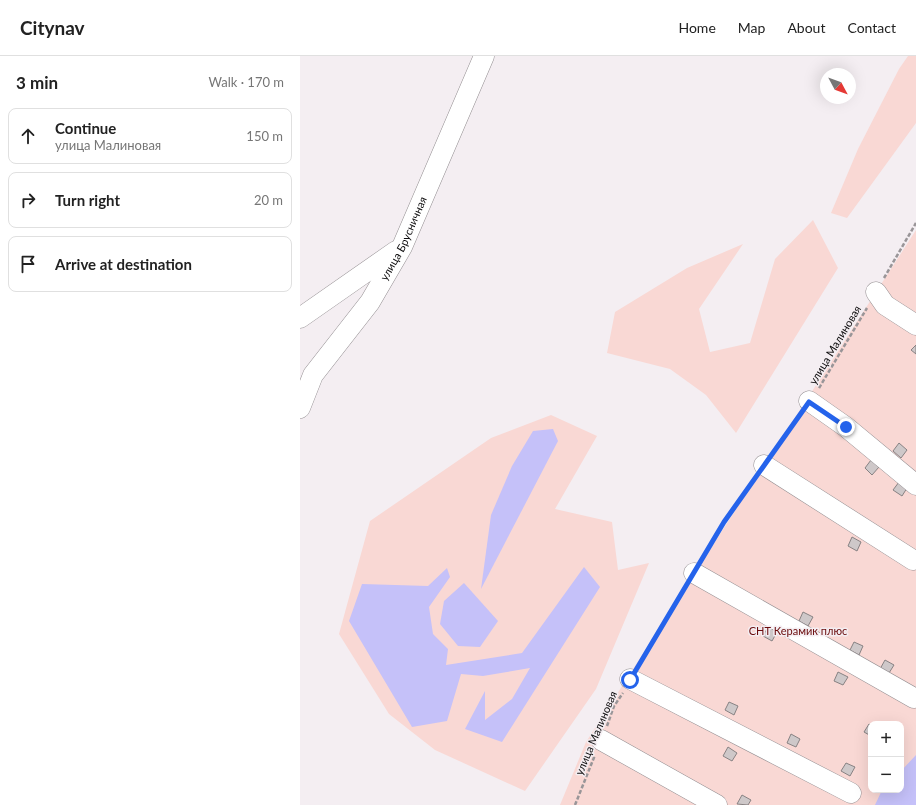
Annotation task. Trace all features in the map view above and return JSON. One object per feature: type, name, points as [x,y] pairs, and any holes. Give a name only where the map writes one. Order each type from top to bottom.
[{"type":"street","name":"улица Брусничная","points":[[300,408],[313,375],[370,302],[402,247],[484,56]]},
{"type":"street","points":[[300,318],[402,247]]},
{"type":"street","points":[[876,292],[885,305],[916,325]]},
{"type":"street","points":[[809,402],[846,427],[916,485]]},
{"type":"street","points":[[764,465],[913,560]]},
{"type":"street","points":[[694,573],[914,698]]},
{"type":"street","points":[[630,680],[850,793]]},
{"type":"street","points":[[601,740],[718,805]]},
{"type":"path","name":"улица Малиновая","points":[[575,805],[614,706],[724,522],[828,375],[916,222]]},
{"type":"green space","points":[[908,56],[916,56],[916,123],[847,218],[831,213],[858,149],[899,69]]},
{"type":"green space","points":[[813,220],[838,268],[736,433],[706,395],[670,369],[607,353],[615,312],[687,268],[743,244],[699,309],[710,352],[750,343],[775,259]]},
{"type":"green space","name":"СНТ Керамик плюс","points":[[916,230],[916,805],[560,805],[586,742]]},
{"type":"green space","points":[[551,415],[597,436],[555,509],[612,522],[618,570],[649,563],[596,689],[525,791],[435,750],[389,714],[339,634],[370,521],[491,438]]},
{"type":"shaded area","points":[[553,429],[558,441],[481,589],[491,515],[512,466],[533,431]]},
{"type":"shaded area","points":[[584,567],[600,587],[502,742],[465,729],[485,691],[485,720],[512,699],[530,668],[483,676],[461,674],[447,721],[412,727],[349,621],[362,584],[428,586],[447,568],[450,577],[429,607],[433,634],[448,649],[446,665],[522,653]]},
{"type":"shaded area","points":[[464,583],[498,621],[480,647],[458,646],[440,624],[444,601]]},
{"type":"shaded area","points":[[916,755],[916,805],[875,805],[881,793],[904,793],[904,768]]},
{"type":"building","points":[[916,345],[916,354],[911,350]]},
{"type":"building","points":[[899,443],[907,450],[901,458],[893,451]]},
{"type":"building","points":[[871,460],[879,467],[872,475],[865,468]]},
{"type":"building","points":[[899,482],[907,488],[902,496],[893,490]]},
{"type":"building","points":[[852,537],[861,542],[857,551],[848,546]]},
{"type":"building","points":[[803,612],[813,617],[808,626],[799,621]]},
{"type":"building","points":[[768,627],[777,632],[772,641],[763,636]]},
{"type":"building","points":[[854,642],[863,646],[859,655],[850,650]]},
{"type":"building","points":[[885,660],[894,665],[889,673],[880,669]]},
{"type":"building","points":[[838,672],[848,677],[843,685],[834,681]]},
{"type":"building","points":[[729,702],[738,706],[734,715],[725,710]]},
{"type":"building","points":[[868,726],[868,734],[864,732]]},
{"type":"building","points":[[791,734],[800,739],[796,747],[787,743]]},
{"type":"building","points":[[728,747],[737,753],[732,761],[723,756]]},
{"type":"building","points":[[846,763],[855,767],[850,776],[841,771]]},
{"type":"building","points":[[742,795],[751,800],[748,805],[737,804]]},
{"type":"route","points":[[630,680],[724,522],[809,402],[846,427]]}]
